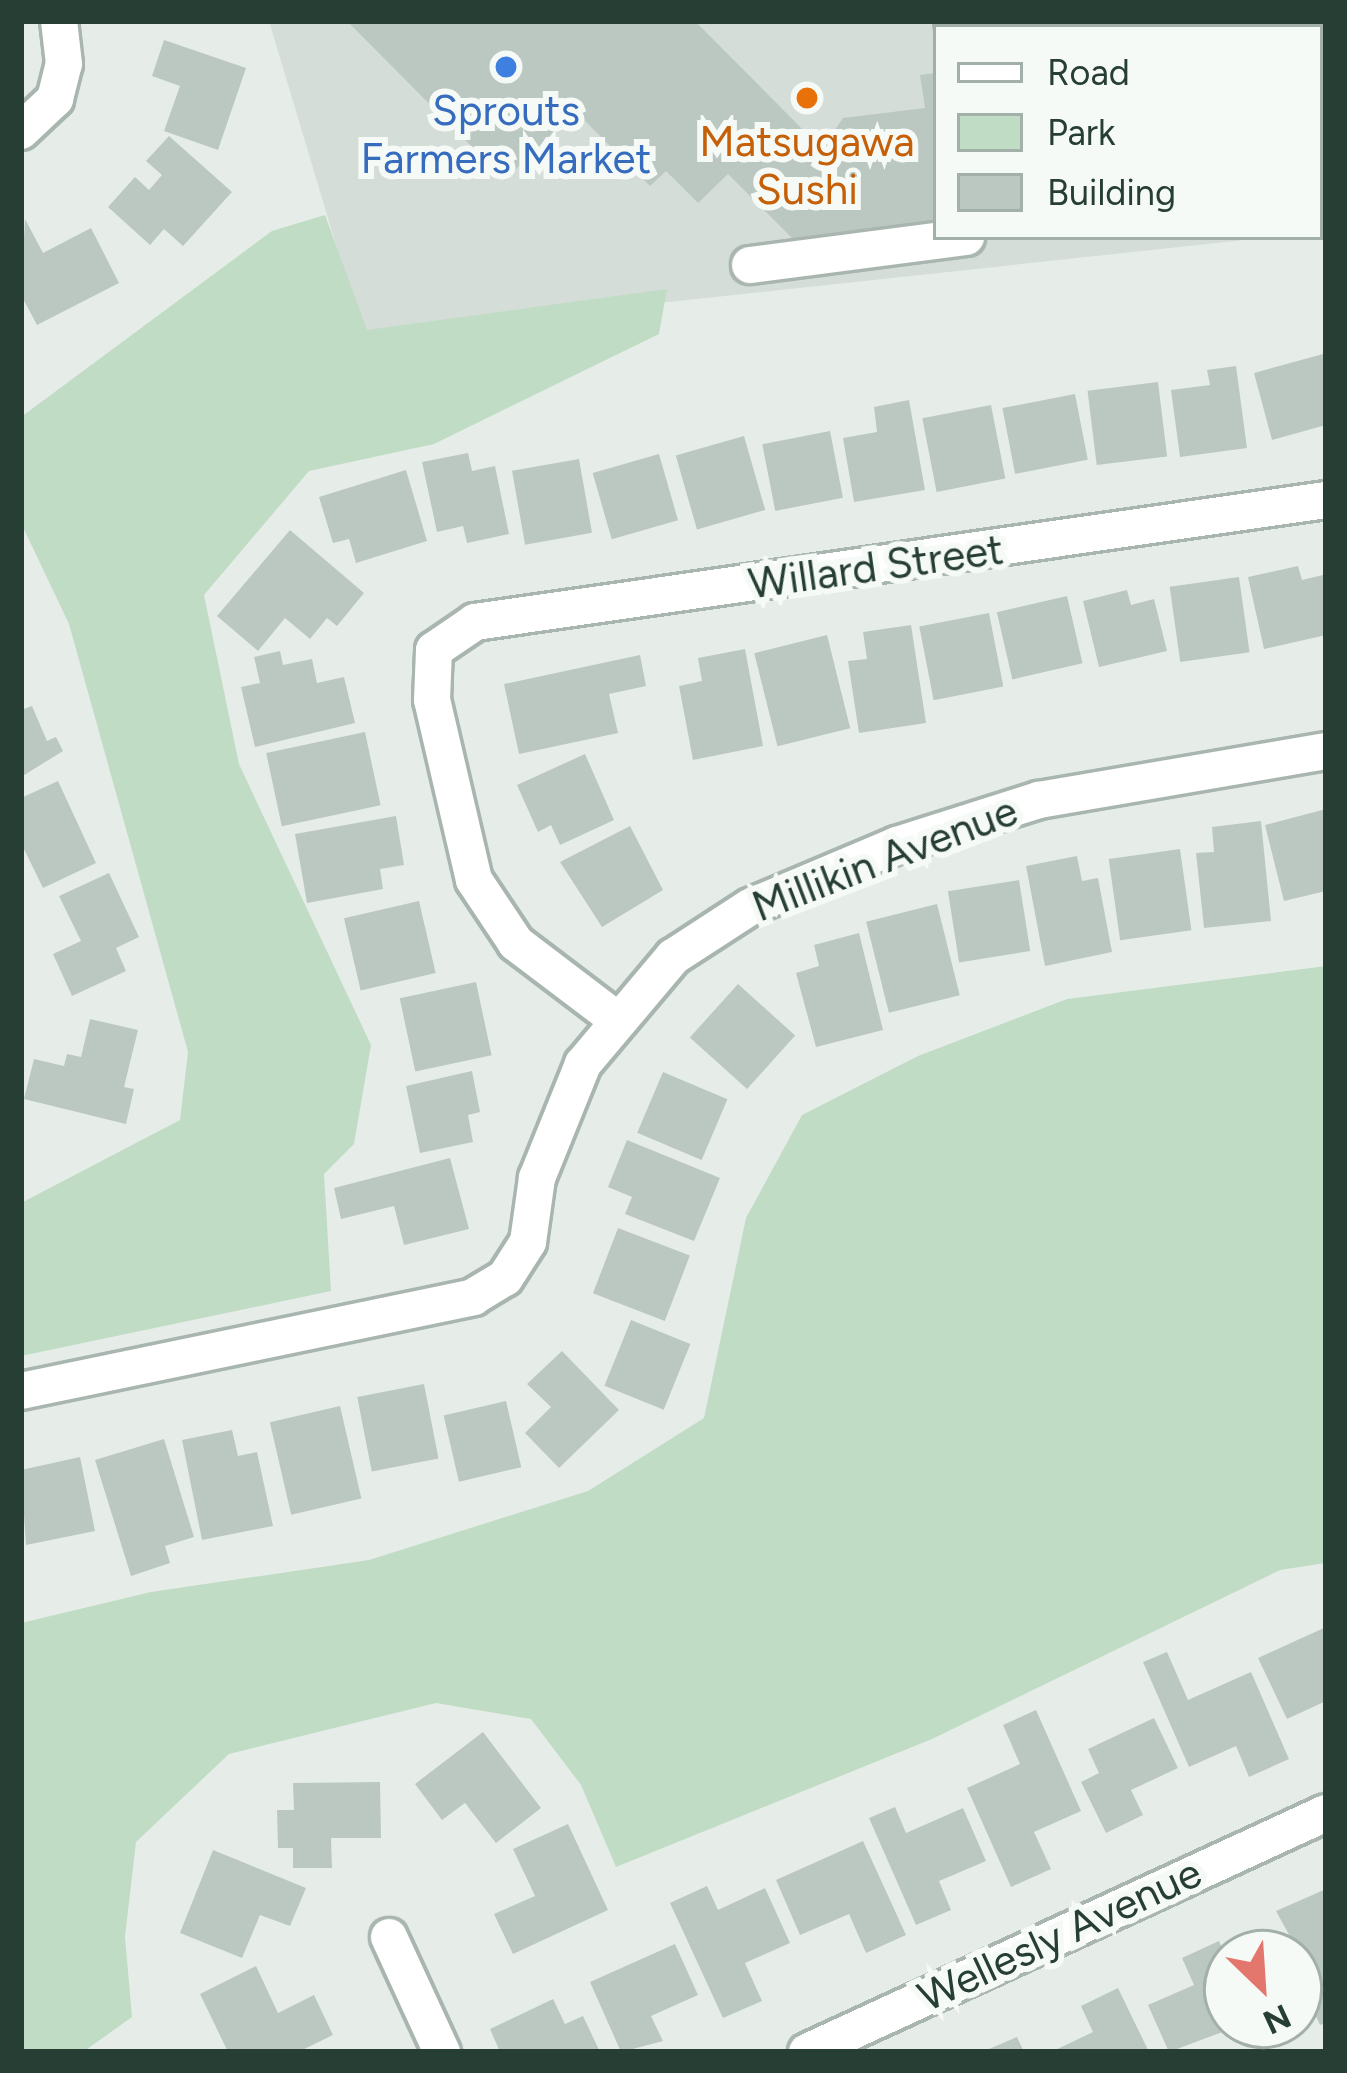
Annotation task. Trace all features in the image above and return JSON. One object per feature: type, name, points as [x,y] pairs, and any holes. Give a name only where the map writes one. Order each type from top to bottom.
[{"type":"street","points":[[21,131],[55,99],[64,64],[59,21]]},
{"type":"street","points":[[750,265],[943,240]]},
{"type":"street","name":"Willard Street","points":[[616,1019],[516,943],[474,880],[432,700],[434,650],[475,622],[1326,500]]},
{"type":"street","name":"Millikin Avenue","points":[[21,1391],[473,1297],[505,1278],[528,1242],[555,1121],[616,1019],[673,957],[749,907],[897,845],[1039,800],[1326,751]]},
{"type":"street","name":"Wellesly Avenue","points":[[807,2052],[1319,1816]]},
{"type":"street","points":[[389,1937],[442,2052]]},
{"type":"shaded area","points":[[269,21],[1326,21],[1326,230],[1323,24],[933,24],[933,240],[1244,240],[363,335]]},
{"type":"green space","points":[[325,215],[367,330],[667,289],[659,334],[434,444],[309,471],[204,595],[239,764],[371,1045],[354,1144],[324,1174],[331,1291],[21,1356],[21,1203],[180,1120],[188,1052],[69,624],[21,523],[21,417],[272,231]]},
{"type":"green space","points":[[1326,966],[1326,1563],[1280,1570],[932,1739],[616,1867],[581,1785],[531,1719],[436,1703],[229,1754],[136,1842],[125,1937],[132,2017],[83,2052],[21,2052],[21,1623],[151,1592],[369,1560],[588,1491],[704,1418],[746,1218],[802,1115],[918,1056],[1067,999]]},
{"type":"building","points":[[347,21],[695,21],[822,149],[843,118],[925,108],[920,75],[933,73],[933,225],[797,243],[728,174],[698,203],[666,171],[650,186],[575,111],[505,180]]},
{"type":"building","points":[[164,40],[246,68],[218,150],[164,131],[180,86],[152,76]]},
{"type":"building","points":[[169,136],[232,192],[183,246],[164,229],[150,245],[108,207],[135,177],[149,190],[162,175],[146,161]]},
{"type":"building","points":[[25,219],[43,253],[91,228],[119,283],[37,325],[21,295]]},
{"type":"building","points":[[1323,354],[1326,425],[1272,440],[1254,373]]},
{"type":"building","points":[[1236,366],[1247,448],[1180,457],[1171,390],[1210,385],[1207,370]]},
{"type":"building","points":[[1158,382],[1167,456],[1097,465],[1088,391]]},
{"type":"building","points":[[1075,394],[1088,460],[1015,474],[1002,408]]},
{"type":"building","points":[[909,400],[925,490],[854,502],[843,438],[877,432],[874,407]]},
{"type":"building","points":[[991,405],[1005,479],[937,492],[922,418]]},
{"type":"building","points":[[830,431],[843,498],[775,511],[762,444]]},
{"type":"building","points":[[744,436],[765,510],[697,530],[676,456]]},
{"type":"building","points":[[468,453],[472,471],[495,466],[509,534],[467,543],[463,526],[437,532],[422,462]]},
{"type":"building","points":[[659,454],[678,520],[612,539],[593,473]]},
{"type":"building","points":[[579,459],[592,533],[525,545],[512,471]]},
{"type":"building","points":[[406,470],[427,541],[356,563],[349,539],[333,543],[319,497]]},
{"type":"building","points":[[290,530],[364,593],[337,626],[327,618],[310,639],[285,618],[258,651],[217,616]]},
{"type":"building","points":[[1298,566],[1302,580],[1323,575],[1326,635],[1264,649],[1248,577]]},
{"type":"building","points":[[1239,577],[1250,652],[1180,662],[1170,587]]},
{"type":"building","points":[[1127,590],[1131,605],[1154,599],[1167,651],[1099,667],[1083,601]]},
{"type":"building","points":[[1067,596],[1083,663],[1012,679],[997,612]]},
{"type":"building","points":[[989,613],[1003,687],[934,700],[919,627]]},
{"type":"building","points":[[911,625],[926,723],[859,733],[848,661],[867,659],[863,632]]},
{"type":"building","points":[[827,635],[850,728],[777,746],[754,653]]},
{"type":"building","points":[[745,649],[763,746],[693,760],[679,686],[702,681],[698,658]]},
{"type":"building","points":[[280,651],[283,665],[312,659],[317,683],[344,677],[355,723],[255,747],[241,687],[260,683],[254,657]]},
{"type":"building","points":[[640,655],[646,686],[609,694],[618,733],[519,754],[504,684]]},
{"type":"building","points":[[32,706],[47,741],[56,737],[63,751],[21,777],[21,710]]},
{"type":"building","points":[[365,732],[381,805],[282,826],[266,753]]},
{"type":"building","points":[[585,754],[614,820],[560,845],[551,825],[538,832],[517,785]]},
{"type":"building","points":[[58,781],[96,863],[43,888],[21,843],[21,798]]},
{"type":"building","points":[[1326,809],[1326,891],[1284,901],[1265,825]]},
{"type":"building","points":[[396,816],[404,865],[380,869],[383,889],[307,903],[295,834]]},
{"type":"building","points":[[1261,821],[1271,921],[1204,928],[1196,853],[1214,852],[1212,827]]},
{"type":"building","points":[[630,826],[663,890],[602,927],[560,862]]},
{"type":"building","points":[[1180,849],[1191,930],[1120,940],[1109,859]]},
{"type":"building","points":[[1077,856],[1082,881],[1098,878],[1112,952],[1045,966],[1026,866]]},
{"type":"building","points":[[109,873],[139,937],[116,948],[126,971],[72,996],[53,954],[81,941],[59,896]]},
{"type":"building","points":[[1019,880],[1030,951],[959,962],[948,891]]},
{"type":"building","points":[[419,901],[436,973],[361,990],[344,918]]},
{"type":"building","points":[[937,904],[960,995],[889,1013],[866,922]]},
{"type":"building","points":[[859,933],[883,1030],[816,1047],[796,973],[819,966],[814,945]]},
{"type":"building","points":[[476,982],[492,1055],[415,1072],[400,998]]},
{"type":"building","points":[[738,984],[795,1036],[747,1089],[690,1038]]},
{"type":"building","points":[[90,1019],[138,1030],[124,1087],[134,1089],[126,1124],[24,1099],[34,1059],[64,1066],[67,1054],[81,1057]]},
{"type":"building","points":[[472,1071],[480,1112],[468,1115],[473,1142],[420,1153],[406,1086]]},
{"type":"building","points":[[663,1072],[727,1099],[702,1160],[637,1133]]},
{"type":"building","points":[[627,1140],[720,1178],[694,1241],[625,1214],[632,1197],[608,1187]]},
{"type":"building","points":[[450,1158],[469,1229],[404,1245],[394,1206],[341,1219],[334,1188]]},
{"type":"building","points":[[618,1228],[690,1256],[665,1321],[593,1293]]},
{"type":"building","points":[[631,1320],[690,1344],[664,1410],[604,1386]]},
{"type":"building","points":[[562,1351],[619,1410],[559,1468],[525,1433],[551,1407],[527,1384]]},
{"type":"building","points":[[424,1384],[439,1459],[372,1472],[357,1397]]},
{"type":"building","points":[[506,1401],[521,1467],[459,1482],[444,1415]]},
{"type":"building","points":[[340,1406],[361,1499],[291,1515],[270,1422]]},
{"type":"building","points":[[232,1430],[238,1456],[257,1452],[273,1526],[202,1540],[182,1440]]},
{"type":"building","points":[[164,1439],[194,1537],[165,1546],[170,1563],[131,1576],[95,1460]]},
{"type":"building","points":[[80,1457],[95,1531],[26,1545],[21,1470]]},
{"type":"building","points":[[1326,1627],[1326,1701],[1287,1719],[1258,1658]]},
{"type":"building","points":[[1167,1652],[1188,1700],[1251,1672],[1289,1759],[1249,1777],[1236,1746],[1189,1767],[1143,1662]]},
{"type":"building","points":[[1036,1710],[1081,1811],[1034,1832],[1051,1869],[1011,1887],[967,1788],[1020,1764],[1003,1725]]},
{"type":"building","points":[[1154,1718],[1178,1768],[1131,1790],[1143,1815],[1106,1833],[1081,1782],[1099,1773],[1088,1749]]},
{"type":"building","points":[[483,1732],[541,1808],[496,1843],[465,1803],[442,1820],[415,1784]]},
{"type":"building","points":[[380,1782],[381,1838],[331,1838],[332,1868],[293,1868],[293,1848],[278,1848],[277,1810],[294,1810],[293,1783]]},
{"type":"building","points":[[895,1807],[906,1833],[963,1808],[986,1861],[939,1881],[951,1910],[916,1925],[869,1818]]},
{"type":"building","points":[[568,1824],[608,1910],[513,1954],[494,1914],[535,1896],[513,1849]]},
{"type":"building","points":[[863,1841],[906,1935],[866,1953],[849,1914],[800,1935],[776,1880]]},
{"type":"building","points":[[213,1850],[306,1888],[290,1926],[260,1915],[242,1958],[180,1933]]},
{"type":"building","points":[[707,1886],[718,1910],[765,1888],[790,1943],[745,1963],[762,2001],[723,2018],[670,1903]]},
{"type":"building","points":[[1326,1889],[1326,2023],[1323,1929],[1286,1929],[1276,1911]]},
{"type":"building","points":[[675,1944],[698,1995],[651,2016],[663,2041],[621,2052],[590,1982]]},
{"type":"building","points":[[1203,1948],[1203,2039],[1169,2052],[1148,2005],[1194,1985],[1182,1958]]},
{"type":"building","points":[[256,1966],[278,2013],[314,1995],[333,2035],[298,2052],[228,2052],[200,1994]]},
{"type":"building","points":[[1118,1988],[1149,2052],[1051,2052],[1093,2032],[1081,2006]]},
{"type":"building","points":[[553,1999],[565,2024],[583,2016],[600,2052],[500,2052],[490,2029]]},
{"type":"building","points":[[1017,2037],[1024,2052],[982,2052]]},
{"type":"place","name":"Sprouts Farmers Market","points":[[506,67]]},
{"type":"place","name":"Matsugawa Sushi","points":[[807,98]]}]
